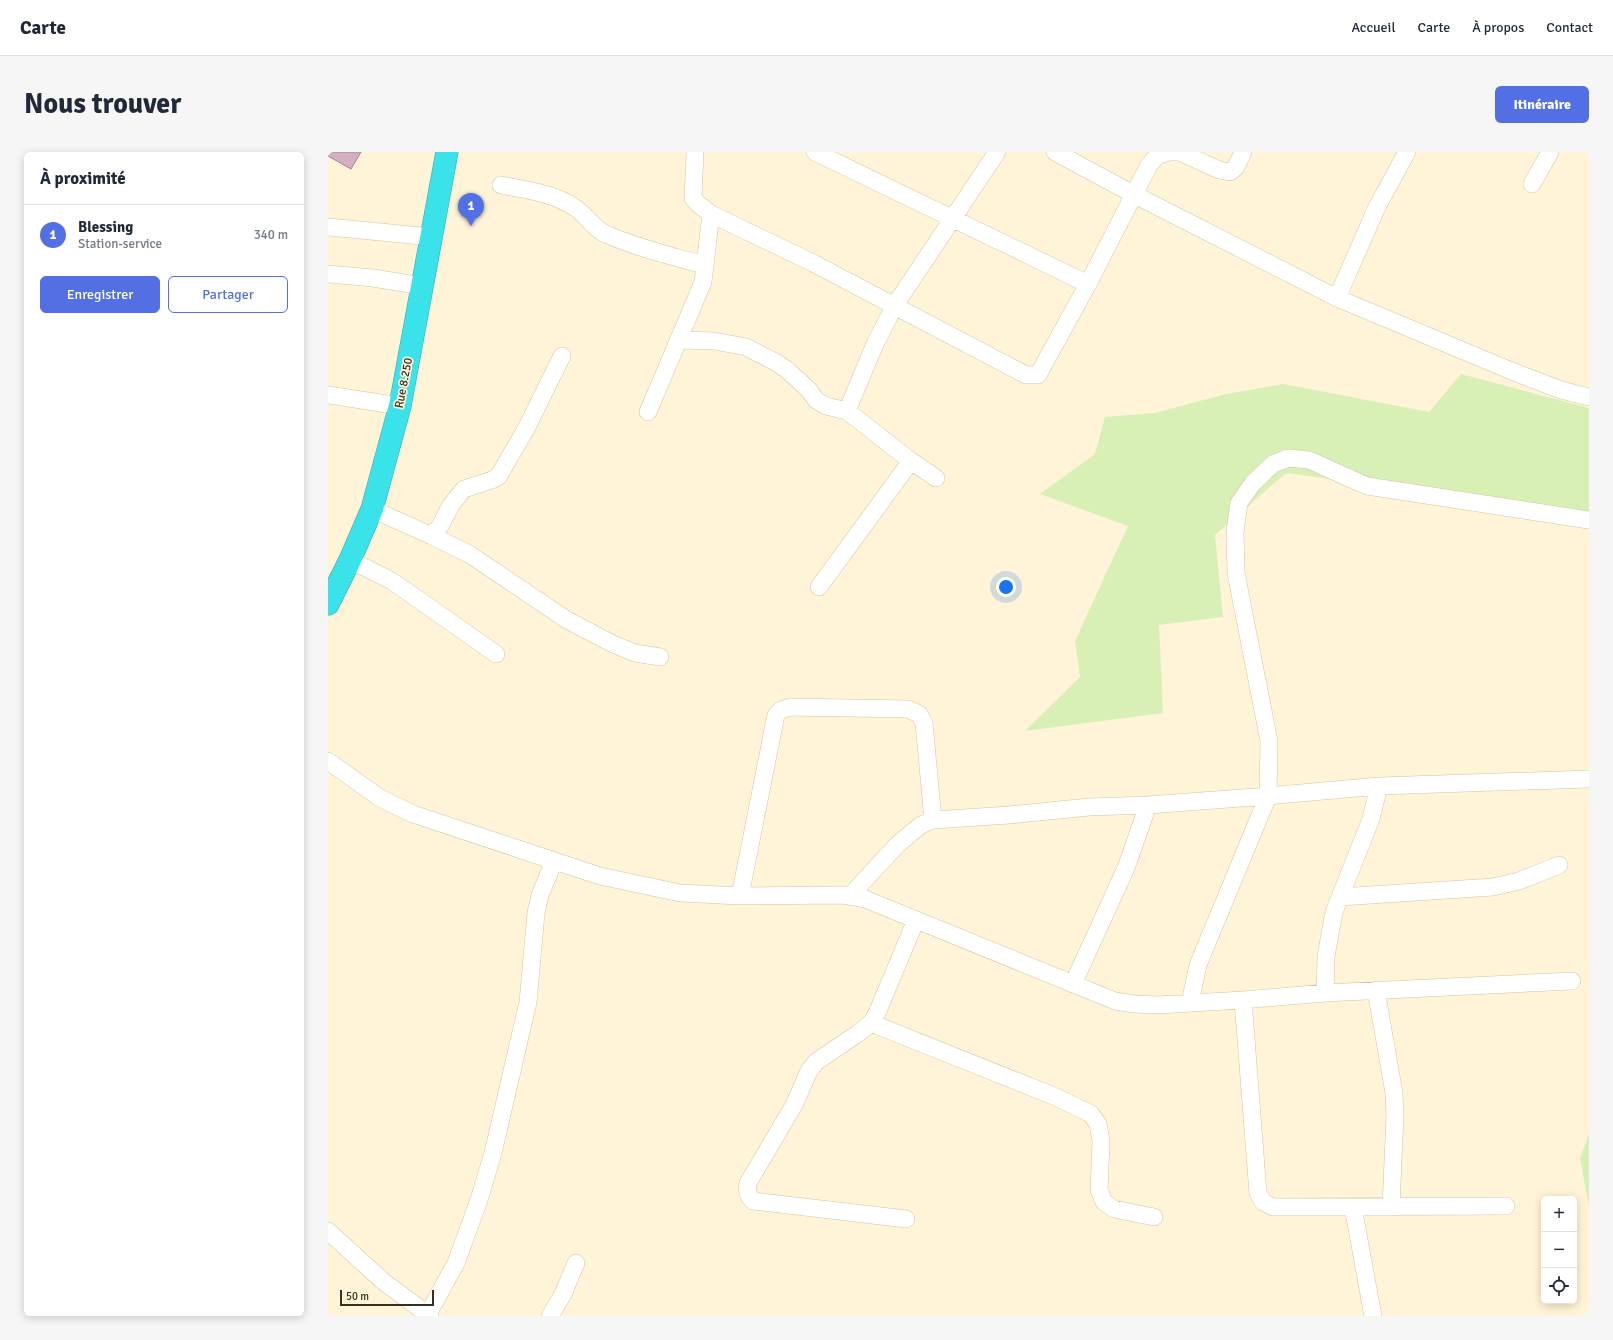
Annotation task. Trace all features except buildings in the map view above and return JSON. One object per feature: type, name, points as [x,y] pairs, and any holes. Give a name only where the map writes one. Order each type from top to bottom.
[{"type":"highway","name":"Rue 8.250","points":[[328,602],[350,560],[372,510],[400,406],[432,237],[445,153]]},
{"type":"street","points":[[695,152],[693,198],[711,214],[813,263],[1026,375],[1033,376],[1038,375],[1088,284],[1135,195],[1149,165],[1158,155],[1169,152],[1180,152],[1219,170],[1230,172],[1236,167],[1243,152]]},
{"type":"street","points":[[815,152],[1088,284]]},
{"type":"street","points":[[847,411],[875,344],[895,305],[997,152]]},
{"type":"street","points":[[1055,152],[1135,195],[1337,298],[1514,372],[1561,390],[1589,397]]},
{"type":"street","points":[[1337,298],[1377,207],[1407,152]]},
{"type":"street","points":[[1532,184],[1550,152]]},
{"type":"street","points":[[501,185],[554,197],[574,207],[604,234],[650,250],[704,265]]},
{"type":"street","points":[[648,412],[703,282],[711,214]]},
{"type":"street","points":[[328,227],[432,237]]},
{"type":"street","points":[[328,274],[373,278],[422,286]]},
{"type":"street","points":[[678,340],[714,341],[746,347],[786,369],[809,390],[816,400],[826,406],[847,411],[911,461],[936,478]]},
{"type":"street","points":[[432,536],[440,526],[451,505],[464,488],[498,477],[526,429],[562,356]]},
{"type":"street","points":[[328,395],[400,406]]},
{"type":"street","points":[[1190,1003],[1198,965],[1268,796],[1269,740],[1236,573],[1235,532],[1239,503],[1253,483],[1273,464],[1288,458],[1309,460],[1367,486],[1589,520]]},
{"type":"street","points":[[819,586],[911,461]]},
{"type":"street","points":[[372,510],[469,554],[567,620],[613,644],[634,653],[660,657]]},
{"type":"street","points":[[350,560],[392,581],[496,654]]},
{"type":"street","points":[[740,896],[776,715],[781,710],[790,707],[908,709],[919,714],[924,723],[933,820]]},
{"type":"street","points":[[328,761],[380,798],[413,814],[600,876],[641,886],[680,893],[740,896],[850,896],[865,899],[1115,1001],[1134,1004],[1190,1003],[1376,990],[1572,981]]},
{"type":"street","points":[[850,896],[898,844],[921,825],[933,820],[1009,815],[1089,807],[1148,805],[1268,796],[1378,786],[1589,779]]},
{"type":"street","points":[[1325,993],[1326,956],[1334,912],[1371,820],[1378,786]]},
{"type":"street","points":[[1074,984],[1126,868],[1148,805]]},
{"type":"street","points":[[328,1231],[384,1282],[429,1315],[456,1262],[479,1200],[493,1153],[528,1002],[536,913],[540,895],[554,861]]},
{"type":"street","points":[[1340,897],[1493,887],[1519,881],[1559,864]]},
{"type":"street","points":[[906,1219],[753,1201],[749,1197],[747,1190],[748,1183],[794,1105],[809,1071],[816,1062],[871,1023],[877,1013],[916,920]]},
{"type":"street","points":[[1376,990],[1394,1094],[1395,1115],[1391,1207]]},
{"type":"street","points":[[1243,1000],[1258,1193],[1263,1202],[1273,1207],[1506,1206]]},
{"type":"street","points":[[871,1023],[1056,1097],[1091,1114],[1098,1124],[1101,1141],[1099,1190],[1104,1202],[1114,1209],[1154,1217]]},
{"type":"street","points":[[1353,1207],[1373,1316]]},
{"type":"street","points":[[550,1316],[563,1294],[576,1263]]},
{"type":"green space","points":[[1461,374],[1589,408],[1589,514],[1286,473],[1215,535],[1223,617],[1159,625],[1163,713],[1025,731],[1080,677],[1075,641],[1128,526],[1040,494],[1095,454],[1105,417],[1155,413],[1222,395],[1283,384],[1429,412]]},
{"type":"green space","points":[[1589,1134],[1589,1207],[1580,1158]]},
{"type":"place","name":"Blessing","points":[[471,226]]}]
